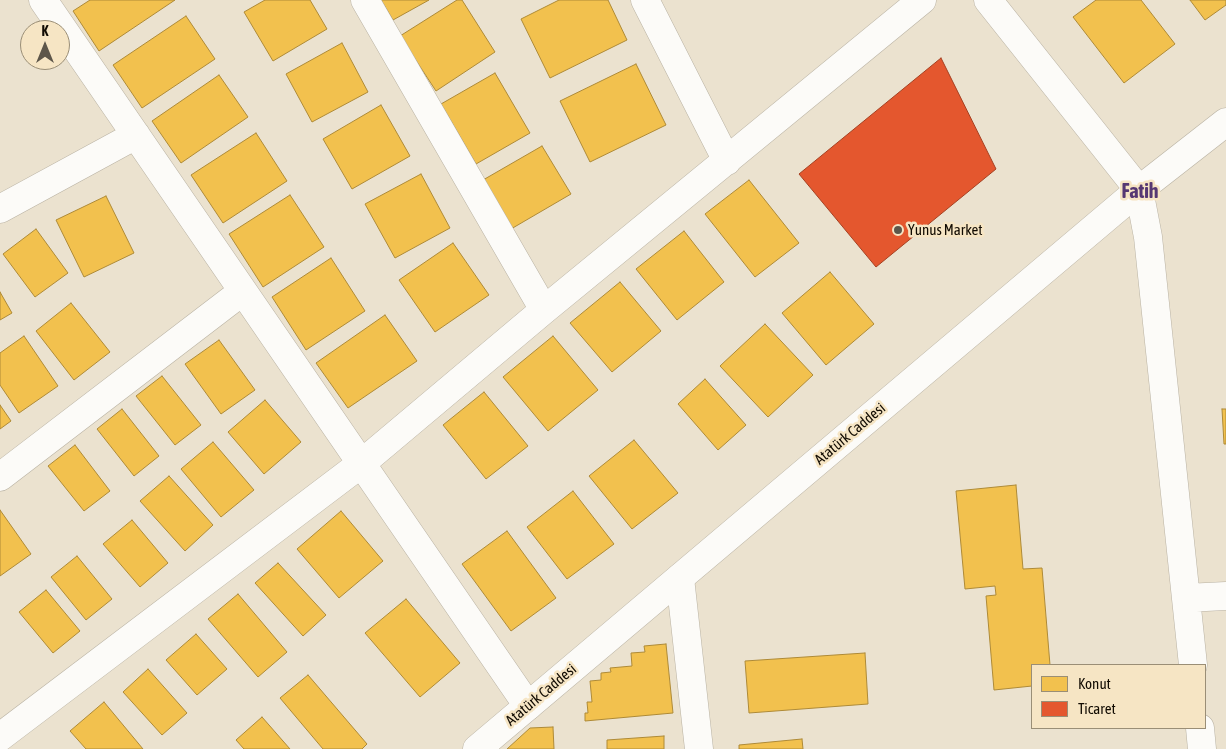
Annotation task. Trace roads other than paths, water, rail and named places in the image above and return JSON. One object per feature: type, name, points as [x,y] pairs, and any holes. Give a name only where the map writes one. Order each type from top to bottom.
[{"type":"street","points":[[43,0],[528,706]]},
{"type":"street","points":[[365,0],[544,310]]},
{"type":"street","points":[[645,0],[727,161]]},
{"type":"street","points":[[0,737],[362,463],[544,310],[922,0]]},
{"type":"street","points":[[988,0],[1139,190],[1148,237],[1193,664]]},
{"type":"street","name":"Atatürk Caddesi","points":[[477,749],[1139,190],[1226,122]]},
{"type":"street","points":[[0,209],[136,135]]},
{"type":"street","points":[[0,477],[243,291]]},
{"type":"street","points":[[680,578],[699,749]]},
{"type":"street","points":[[1186,598],[1226,596]]},
{"type":"street","points":[[1200,729],[1202,749]]},
{"type":"place","name":"Yunus Market","points":[[898,230]]},
{"type":"district","name":"Fatih","points":[[1140,192]]}]
